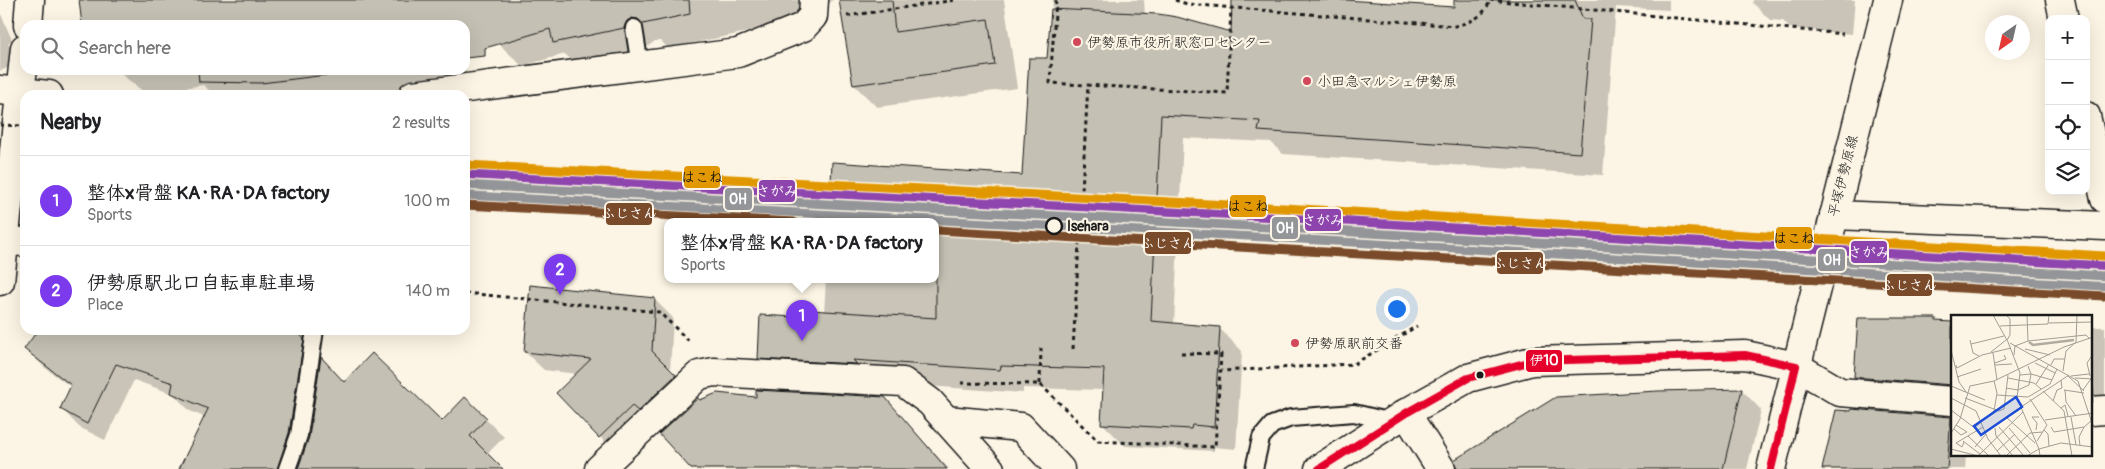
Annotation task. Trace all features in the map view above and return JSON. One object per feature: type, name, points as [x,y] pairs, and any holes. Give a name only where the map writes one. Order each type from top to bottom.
[{"type":"street","points":[[28,20],[30,0]]},
{"type":"street","name":"平塚伊勢原線","points":[[1771,469],[1888,0]]},
{"type":"street","points":[[2060,0],[2063,15]]},
{"type":"street","points":[[452,90],[738,53],[810,14]]},
{"type":"street","points":[[0,281],[15,241],[10,91],[20,62]]},
{"type":"street","points":[[2090,133],[2105,199]]},
{"type":"street","points":[[1834,215],[2105,226]]},
{"type":"street","points":[[1319,469],[1399,417],[1468,378],[1532,361],[1745,355],[1796,366],[1840,392],[1951,401]]},
{"type":"street","points":[[599,469],[699,375],[721,372],[903,382],[930,402],[990,469]]},
{"type":"street","points":[[2092,411],[2105,410]]},
{"type":"street","points":[[1399,417],[1441,469]]},
{"type":"street","points":[[946,420],[1021,426],[1060,469]]},
{"type":"lane","points":[[634,28],[640,66]]},
{"type":"lane","points":[[287,469],[299,435],[314,335]]},
{"type":"lane","points":[[1254,469],[1261,438],[1272,425],[1291,418],[1354,413],[1399,417]]},
{"type":"path","points":[[810,14],[824,20],[955,0]]},
{"type":"path","points":[[1056,0],[1050,83],[1227,93],[1231,8]]},
{"type":"path","points":[[1175,0],[1188,4],[1231,8],[1455,26],[1477,19],[1486,11],[1490,0],[1845,34]]},
{"type":"path","points":[[1073,349],[1088,85]]},
{"type":"path","points":[[0,125],[20,126]]},
{"type":"path","points":[[470,293],[659,312],[721,372]]},
{"type":"path","points":[[1220,371],[1354,364],[1417,326]]},
{"type":"path","points":[[1040,384],[1041,348]]},
{"type":"path","points":[[903,382],[1040,384],[1098,441],[1215,447],[1221,354],[1181,353]]},
{"type":"building","points":[[79,0],[689,0],[690,14],[643,24],[638,19],[632,18],[627,21],[624,28],[553,43],[550,29],[485,48],[485,56],[470,58],[470,20],[81,20]]},
{"type":"building","points":[[839,0],[892,0],[895,32],[988,19],[995,65],[853,85]]},
{"type":"building","points":[[1232,0],[1345,0],[1454,7],[1454,0],[1575,0],[1583,19],[1591,19],[1580,153],[1258,131],[1260,121],[1161,115],[1151,321],[1220,327],[1214,427],[1192,425],[1191,429],[1101,424],[1104,369],[1001,366],[1000,370],[853,360],[857,364],[758,359],[760,315],[795,317],[794,309],[936,318],[936,283],[939,283],[939,218],[829,218],[832,162],[1022,175],[1029,58],[1047,58],[1051,9],[1158,14],[1177,17],[1231,32]]},
{"type":"building","points":[[198,75],[327,75],[261,83],[199,82]]},
{"type":"building","points":[[530,285],[655,298],[652,351],[676,375],[638,411],[632,406],[599,438],[556,393],[591,359],[524,352]]},
{"type":"building","points":[[1858,318],[1936,318],[1936,321],[1951,322],[1951,385],[1854,377]]},
{"type":"building","points":[[34,335],[300,335],[304,339],[289,433],[277,469],[179,469],[208,409],[171,393],[173,383],[116,364],[87,424],[60,409],[71,385],[24,349]]},
{"type":"building","points":[[372,353],[442,421],[465,397],[487,418],[470,436],[503,469],[298,469],[309,437],[321,357],[344,382]]},
{"type":"building","points":[[1742,389],[1723,469],[1457,469],[1454,460],[1556,397],[1658,391]]},
{"type":"building","points":[[756,390],[885,397],[947,469],[691,469],[659,434],[698,398],[700,400],[717,393],[756,397]]},
{"type":"building","points":[[1851,409],[1951,417],[1947,469],[1822,469],[1836,410],[1851,411]]},
{"type":"transit line","name":"はこね","points":[[470,165],[1267,207],[2105,256]]},
{"type":"transit line","name":"さがみ","points":[[470,175],[1267,217],[2105,266]]},
{"type":"transit line","name":"OH","points":[[470,185],[1266,227],[2105,276]]},
{"type":"transit line","name":"OH","points":[[470,195],[903,218]]},
{"type":"transit line","name":"ふじさん","points":[[470,205],[716,218]]},
{"type":"transit line","name":"OH","points":[[939,220],[2104,286]]},
{"type":"transit line","name":"ふじさん","points":[[939,230],[2104,296]]},
{"type":"transit line","name":"伊10","points":[[1319,469],[1406,413],[1468,378],[1532,361],[1745,355],[1796,366]]},
{"type":"transit line","name":"伊10","points":[[1771,469],[1796,366]]},
{"type":"place","name":"伊勢原市役所 駅窓口センター","points":[[1077,42]]},
{"type":"place","name":"小田急マルシェ伊勢原","points":[[1307,81]]},
{"type":"place","name":"Isehara","points":[[1054,226]]},
{"type":"place","name":"伊勢原駅北口自転車駐車場","points":[[560,295]]},
{"type":"place","name":"整体x骨盤 KA･RA･DA factory","points":[[802,341]]},
{"type":"place","name":"伊勢原駅前交番","points":[[1295,343]]}]
